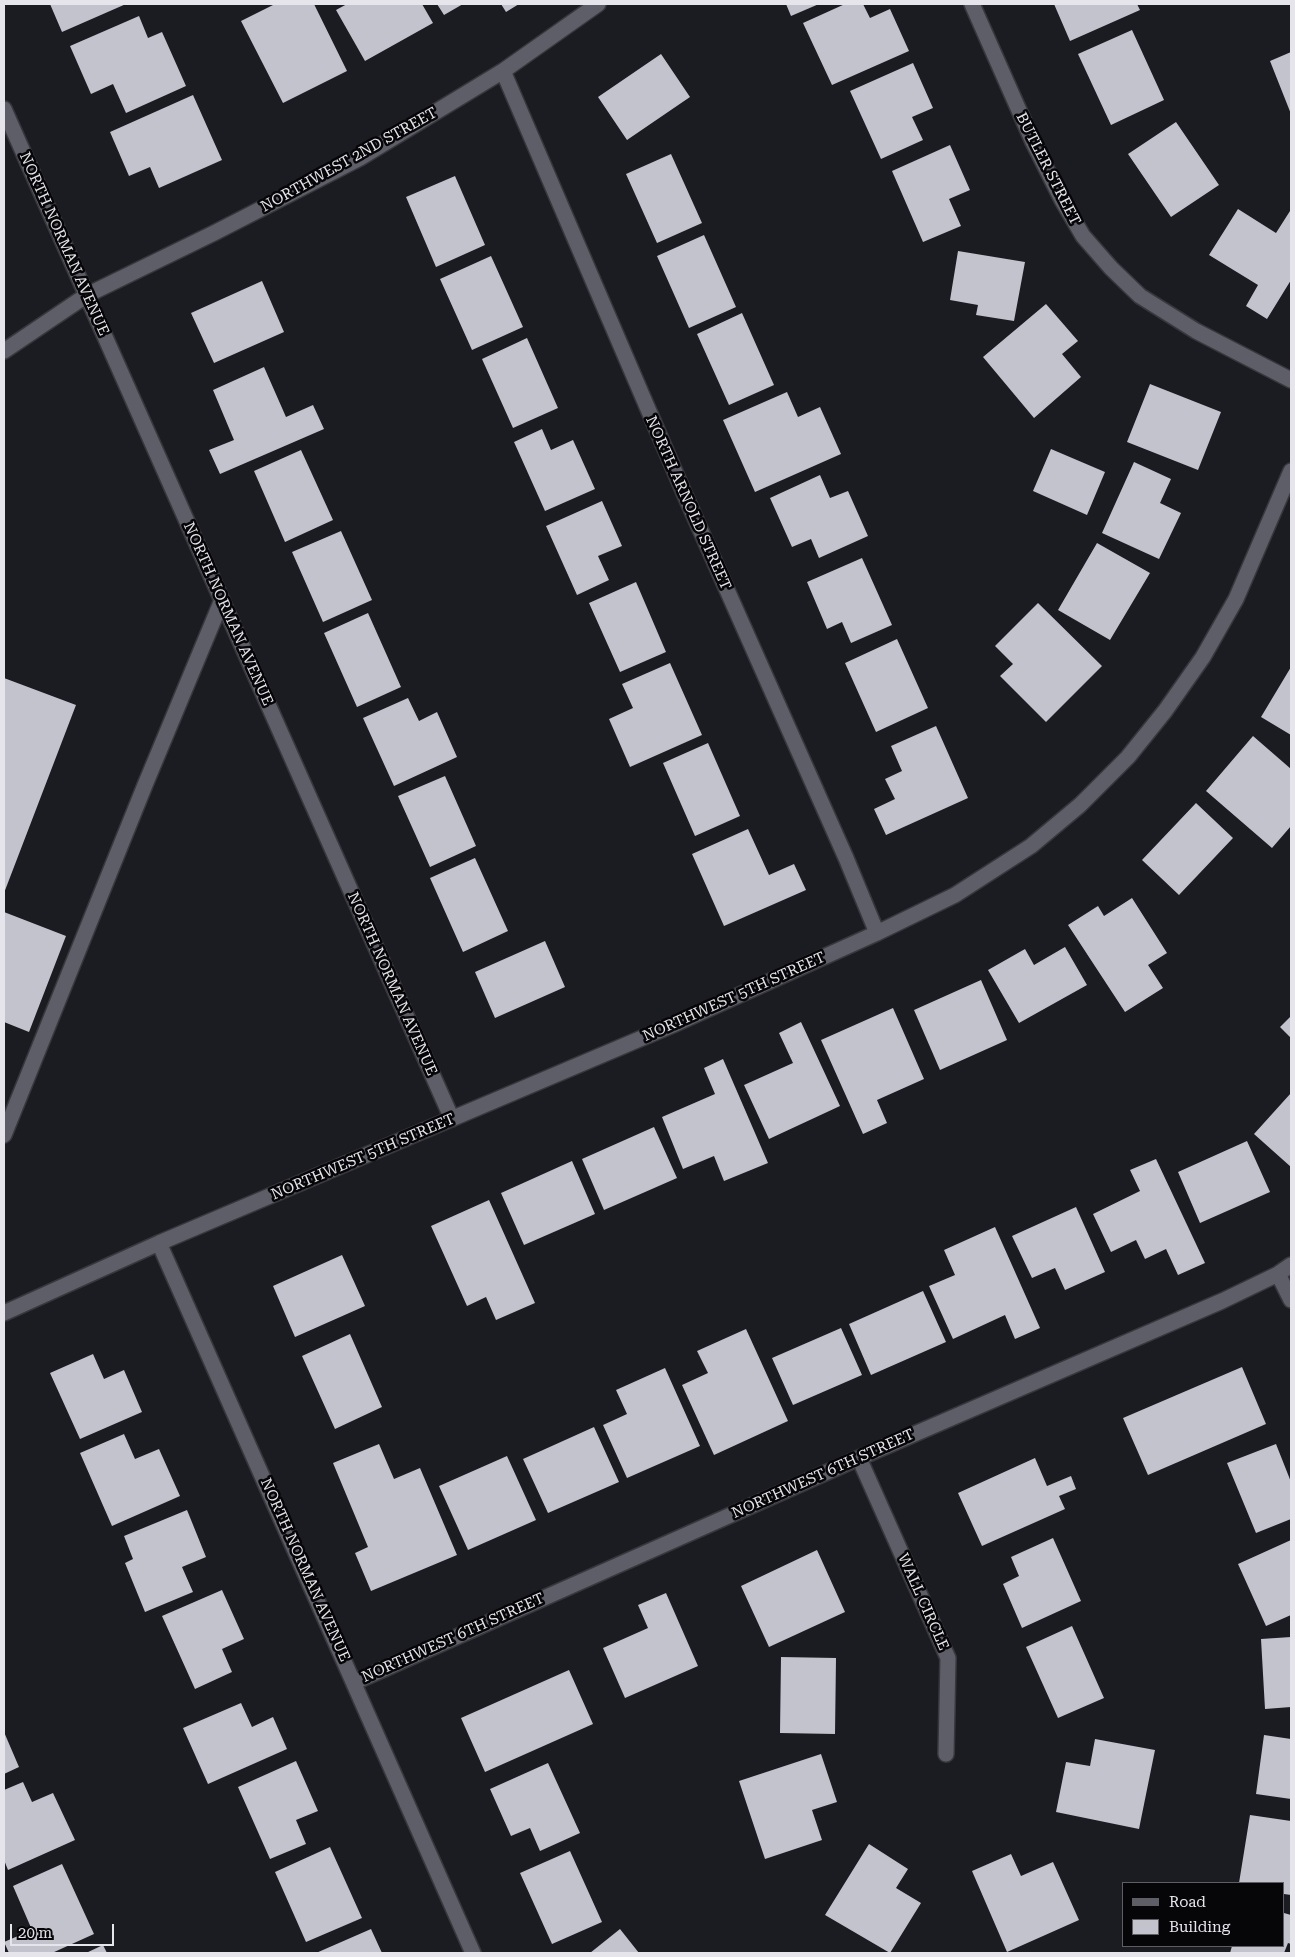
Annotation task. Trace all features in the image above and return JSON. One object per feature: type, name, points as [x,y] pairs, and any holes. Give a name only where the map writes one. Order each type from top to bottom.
[{"type":"street","name":"NORTHWEST 2ND STREET","points":[[4,351],[87,295],[214,233],[360,158],[503,71],[598,4]]},
{"type":"street","name":"BUTLER STREET","points":[[972,4],[1033,142],[1062,200],[1083,236],[1111,268],[1140,296],[1196,331],[1291,380]]},
{"type":"street","name":"NORTH ARNOLD STREET","points":[[503,71],[680,484],[877,932]]},
{"type":"street","name":"NORTH NORMAN AVENUE","points":[[4,109],[452,1120]]},
{"type":"street","name":"NORTHWEST 5TH STREET","points":[[4,1313],[159,1243],[674,1024],[877,932],[955,895],[1031,846],[1080,805],[1128,757],[1165,711],[1203,657],[1236,599],[1291,471]]},
{"type":"street","points":[[4,1135],[144,785],[222,600]]},
{"type":"street","name":"NORTH NORMAN AVENUE","points":[[159,1243],[355,1682],[473,1953]]},
{"type":"street","name":"NORTHWEST 6TH STREET","points":[[355,1682],[859,1458],[1222,1301],[1278,1274],[1291,1265]]},
{"type":"street","points":[[1278,1274],[1291,1300]]},
{"type":"street","name":"WALL CIRCLE","points":[[859,1458],[948,1658],[946,1754]]},
{"type":"building","points":[[50,4],[126,4],[62,32]]},
{"type":"building","points":[[275,4],[314,4],[347,71],[283,103],[241,21]]},
{"type":"building","points":[[347,4],[422,4],[433,23],[365,61],[336,10]]},
{"type":"building","points":[[437,4],[463,4],[444,15]]},
{"type":"building","points":[[501,4],[519,4],[506,12]]},
{"type":"building","points":[[786,4],[819,4],[791,16]]},
{"type":"building","points":[[845,4],[863,4],[870,18],[890,9],[909,51],[832,85],[803,23]]},
{"type":"building","points":[[1054,4],[1137,4],[1140,10],[1070,41]]},
{"type":"building","points":[[139,16],[148,38],[162,32],[186,86],[126,113],[113,84],[91,94],[70,46]]},
{"type":"building","points":[[1132,30],[1164,100],[1111,125],[1078,54]]},
{"type":"building","points":[[1291,52],[1291,114],[1270,61]]},
{"type":"building","points":[[661,54],[690,97],[627,140],[598,97]]},
{"type":"building","points":[[913,63],[933,108],[912,117],[923,140],[881,159],[850,91]]},
{"type":"building","points":[[193,95],[222,160],[159,188],[150,167],[129,176],[110,132]]},
{"type":"building","points":[[1176,122],[1219,185],[1171,217],[1128,154]]},
{"type":"building","points":[[950,145],[970,190],[949,199],[961,226],[923,242],[892,171]]},
{"type":"building","points":[[671,154],[702,223],[657,243],[626,174]]},
{"type":"building","points":[[455,176],[485,245],[436,267],[406,197]]},
{"type":"building","points":[[1238,209],[1276,233],[1291,212],[1291,280],[1267,319],[1246,306],[1258,285],[1209,255]]},
{"type":"building","points":[[704,235],[736,307],[689,328],[657,256]]},
{"type":"building","points":[[958,251],[1025,262],[1014,321],[976,315],[978,305],[950,300]]},
{"type":"building","points":[[491,256],[523,327],[472,350],[440,279]]},
{"type":"building","points":[[262,281],[284,332],[214,363],[191,313]]},
{"type":"building","points":[[1046,304],[1078,341],[1062,354],[1081,377],[1034,418],[983,357]]},
{"type":"building","points":[[742,313],[774,385],[729,405],[697,334]]},
{"type":"building","points":[[527,338],[558,408],[513,428],[482,359]]},
{"type":"building","points":[[264,367],[286,417],[313,405],[324,429],[220,474],[209,450],[234,440],[213,390]]},
{"type":"building","points":[[1150,384],[1221,412],[1198,470],[1127,442]]},
{"type":"building","points":[[787,392],[798,417],[820,407],[841,454],[755,492],[723,420]]},
{"type":"building","points":[[542,429],[551,450],[573,440],[595,489],[545,511],[514,442]]},
{"type":"building","points":[[1051,449],[1105,472],[1087,515],[1033,491]]},
{"type":"building","points":[[301,450],[333,520],[285,542],[254,471]]},
{"type":"building","points":[[1134,462],[1171,479],[1160,503],[1181,513],[1159,559],[1102,533]]},
{"type":"building","points":[[820,475],[830,498],[848,491],[868,536],[819,558],[811,539],[792,547],[770,498]]},
{"type":"building","points":[[602,501],[622,546],[598,556],[609,580],[577,595],[546,526]]},
{"type":"building","points":[[341,531],[372,600],[323,622],[292,552]]},
{"type":"building","points":[[1097,543],[1150,573],[1110,640],[1058,610]]},
{"type":"building","points":[[862,558],[892,625],[851,643],[842,622],[827,629],[807,582]]},
{"type":"building","points":[[636,582],[666,652],[620,672],[589,603]]},
{"type":"building","points":[[1038,603],[1102,666],[1046,722],[1000,676],[1013,664],[995,646]]},
{"type":"building","points":[[368,613],[401,687],[357,707],[324,633]]},
{"type":"building","points":[[897,639],[928,708],[876,732],[845,663]]},
{"type":"building","points":[[670,663],[702,735],[630,767],[609,719],[633,708],[622,684]]},
{"type":"building","points":[[1291,667],[1291,735],[1261,717]]},
{"type":"building","points":[[4,678],[76,705],[4,893]]},
{"type":"building","points":[[408,698],[419,721],[437,712],[457,757],[394,786],[363,718]]},
{"type":"building","points":[[936,726],[968,798],[886,835],[874,809],[895,799],[885,779],[902,771],[891,746]]},
{"type":"building","points":[[1253,736],[1291,769],[1291,826],[1272,848],[1206,791]]},
{"type":"building","points":[[708,743],[740,816],[695,836],[663,763]]},
{"type":"building","points":[[445,776],[476,846],[430,867],[398,796]]},
{"type":"building","points":[[1196,803],[1233,838],[1179,895],[1142,860]]},
{"type":"building","points":[[748,829],[769,875],[794,864],[806,890],[724,926],[692,854]]},
{"type":"building","points":[[475,858],[508,931],[463,952],[430,878]]},
{"type":"building","points":[[1132,898],[1167,953],[1148,965],[1163,988],[1125,1012],[1068,925],[1098,906],[1104,916]]},
{"type":"building","points":[[4,912],[66,936],[29,1032],[4,1022]]},
{"type":"building","points":[[545,941],[565,987],[495,1018],[475,972]]},
{"type":"building","points":[[1065,947],[1087,985],[1019,1023],[988,970],[1025,949],[1034,965]]},
{"type":"building","points":[[981,980],[1007,1040],[940,1070],[914,1010]]},
{"type":"building","points":[[893,1008],[924,1079],[877,1100],[887,1123],[863,1134],[821,1040]]},
{"type":"building","points":[[1291,1016],[1291,1038],[1280,1027]]},
{"type":"building","points":[[801,1022],[840,1106],[769,1139],[744,1085],[793,1063],[779,1033]]},
{"type":"building","points":[[723,1059],[768,1163],[724,1181],[714,1156],[683,1169],[662,1117],[715,1094],[704,1068]]},
{"type":"building","points":[[1291,1093],[1291,1167],[1254,1134]]},
{"type":"building","points":[[654,1127],[677,1178],[604,1210],[582,1159]]},
{"type":"building","points":[[1247,1141],[1270,1192],[1200,1223],[1178,1172]]},
{"type":"building","points":[[1156,1159],[1205,1263],[1178,1275],[1166,1249],[1145,1259],[1136,1240],[1111,1252],[1093,1214],[1140,1191],[1130,1170]]},
{"type":"building","points":[[572,1161],[595,1214],[524,1245],[501,1193]]},
{"type":"building","points":[[489,1200],[535,1303],[496,1320],[486,1297],[467,1306],[431,1226]]},
{"type":"building","points":[[1076,1207],[1105,1272],[1065,1290],[1055,1268],[1032,1278],[1012,1236]]},
{"type":"building","points":[[995,1227],[1040,1328],[1015,1339],[1005,1315],[953,1339],[929,1286],[955,1275],[944,1250]]},
{"type":"building","points":[[342,1255],[365,1306],[295,1337],[273,1286]]},
{"type":"building","points":[[923,1291],[946,1342],[871,1375],[849,1324]]},
{"type":"building","points":[[841,1328],[862,1375],[793,1405],[772,1358]]},
{"type":"building","points":[[746,1329],[788,1421],[714,1455],[682,1385],[708,1373],[697,1351]]},
{"type":"building","points":[[350,1334],[382,1407],[335,1429],[302,1356]]},
{"type":"building","points":[[93,1354],[104,1379],[124,1370],[142,1412],[80,1439],[50,1373]]},
{"type":"building","points":[[1242,1367],[1266,1424],[1148,1475],[1123,1418]]},
{"type":"building","points":[[665,1368],[700,1446],[627,1478],[603,1425],[627,1414],[616,1390]]},
{"type":"building","points":[[594,1427],[619,1482],[548,1513],[523,1459]]},
{"type":"building","points":[[124,1434],[135,1459],[159,1449],[180,1496],[112,1526],[80,1453]]},
{"type":"building","points":[[379,1444],[394,1479],[420,1468],[457,1555],[371,1591],[355,1553],[368,1547],[333,1463]]},
{"type":"building","points":[[1276,1444],[1291,1482],[1291,1519],[1256,1533],[1227,1463]]},
{"type":"building","points":[[507,1456],[536,1520],[468,1550],[439,1486]]},
{"type":"building","points":[[1035,1458],[1047,1486],[1071,1476],[1076,1489],[1059,1496],[1065,1509],[982,1546],[958,1493]]},
{"type":"building","points":[[187,1510],[206,1557],[182,1567],[193,1592],[145,1612],[125,1563],[133,1559],[124,1536]]},
{"type":"building","points":[[1053,1538],[1081,1601],[1022,1628],[1003,1584],[1019,1576],[1011,1557]]},
{"type":"building","points":[[1291,1540],[1291,1615],[1266,1626],[1238,1564]]},
{"type":"building","points":[[817,1550],[845,1612],[769,1647],[741,1586]]},
{"type":"building","points":[[222,1590],[244,1639],[222,1649],[232,1672],[195,1689],[162,1616]]},
{"type":"building","points":[[666,1593],[698,1666],[625,1698],[603,1648],[648,1628],[638,1605]]},
{"type":"building","points":[[1072,1626],[1104,1698],[1058,1718],[1026,1647]]},
{"type":"building","points":[[1291,1637],[1291,1707],[1265,1709],[1261,1639]]},
{"type":"building","points":[[781,1657],[836,1658],[835,1734],[780,1733]]},
{"type":"building","points":[[569,1670],[593,1724],[485,1772],[461,1718]]},
{"type":"building","points":[[241,1703],[252,1727],[273,1717],[287,1749],[208,1784],[183,1728]]},
{"type":"building","points":[[4,1732],[19,1767],[4,1774]]},
{"type":"building","points":[[1264,1735],[1291,1739],[1291,1799],[1256,1794]]},
{"type":"building","points":[[1095,1739],[1155,1750],[1139,1829],[1056,1812],[1066,1762],[1090,1766]]},
{"type":"building","points":[[821,1754],[837,1802],[812,1810],[822,1840],[765,1859],[739,1781]]},
{"type":"building","points":[[296,1761],[318,1811],[296,1820],[306,1844],[270,1859],[238,1787]]},
{"type":"building","points":[[548,1763],[580,1833],[540,1851],[530,1828],[511,1836],[490,1789]]},
{"type":"building","points":[[23,1782],[32,1802],[53,1793],[75,1840],[8,1870],[4,1860],[4,1790]]},
{"type":"building","points":[[1250,1815],[1291,1821],[1291,1895],[1285,1894],[1285,1882],[1239,1882]]},
{"type":"building","points":[[869,1844],[908,1869],[896,1888],[921,1903],[890,1953],[825,1915]]},
{"type":"building","points":[[330,1847],[362,1918],[306,1942],[275,1872]]},
{"type":"building","points":[[570,1851],[602,1922],[552,1944],[520,1873]]},
{"type":"building","points":[[1011,1854],[1021,1876],[1053,1862],[1079,1920],[1007,1952],[972,1871]]},
{"type":"building","points":[[62,1864],[94,1934],[52,1953],[9,1953],[4,1942],[32,1930],[13,1886]]},
{"type":"building","points":[[1285,1913],[1291,1915],[1291,1944],[1288,1943],[1284,1953],[1230,1953],[1232,1947],[1285,1947]]},
{"type":"building","points":[[371,1929],[382,1953],[316,1953]]},
{"type":"building","points":[[620,1929],[639,1953],[590,1953]]},
{"type":"building","points":[[103,1945],[107,1953],[86,1953]]}]
